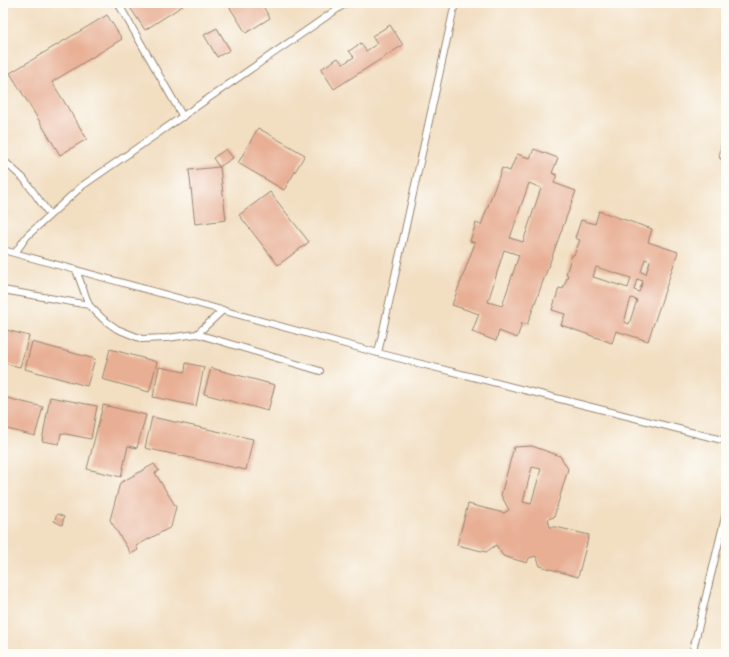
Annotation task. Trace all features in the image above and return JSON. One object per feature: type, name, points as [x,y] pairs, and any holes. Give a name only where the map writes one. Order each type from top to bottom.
[{"type":"lane","points":[[118,3],[183,117]]},
{"type":"lane","points":[[15,253],[27,236],[82,186],[346,3]]},
{"type":"lane","points":[[378,353],[455,3]]},
{"type":"lane","points":[[723,156],[726,136]]},
{"type":"lane","points":[[3,160],[24,179],[50,215]]},
{"type":"lane","points":[[3,250],[378,353],[726,440]]},
{"type":"lane","points":[[76,270],[89,305],[103,319],[118,329],[142,339],[168,338],[197,334],[320,371]]},
{"type":"lane","points":[[3,290],[89,305]]},
{"type":"lane","points":[[197,334],[223,310]]},
{"type":"lane","points":[[692,654],[726,513]]},
{"type":"building","points":[[127,3],[187,3],[145,30]]},
{"type":"building","points":[[227,3],[261,3],[270,18],[246,33]]},
{"type":"building","points":[[107,15],[122,39],[52,82],[87,139],[60,155],[10,73]]},
{"type":"building","points":[[390,25],[403,45],[334,89],[321,69],[338,58],[343,64],[354,57],[349,51],[361,43],[366,51],[377,44],[372,36]]},
{"type":"building","points":[[217,28],[230,50],[217,57],[204,35]]},
{"type":"building","points":[[258,128],[305,155],[284,190],[238,163]]},
{"type":"building","points":[[226,149],[233,158],[219,167],[213,158]]},
{"type":"building","points":[[534,149],[558,158],[552,173],[557,175],[554,183],[576,191],[527,325],[522,323],[517,338],[499,331],[496,341],[472,332],[479,314],[452,305],[475,243],[470,241],[476,223],[481,225],[502,168],[510,171],[517,154],[530,158]],"holes":[[[529,183],[541,188],[523,242],[510,238]],[[504,250],[519,255],[502,306],[488,302]]]},
{"type":"building","points":[[220,167],[226,220],[195,224],[189,170]]},
{"type":"building","points":[[270,192],[309,242],[278,265],[239,215]]},
{"type":"building","points":[[599,211],[652,229],[648,242],[678,252],[648,341],[616,331],[612,343],[561,325],[565,314],[552,310],[559,288],[563,289],[568,275],[566,274],[572,255],[574,255],[580,240],[575,238],[581,220],[595,224]],"holes":[[[645,259],[650,261],[646,274],[641,272]],[[596,267],[631,278],[628,288],[593,277]],[[637,279],[643,281],[639,292],[634,290]],[[631,298],[637,300],[629,324],[624,322]]]},
{"type":"building","points":[[3,329],[29,336],[20,367],[3,363]]},
{"type":"building","points":[[32,342],[95,359],[87,386],[25,369]]},
{"type":"building","points":[[110,349],[157,362],[149,392],[102,379]]},
{"type":"building","points":[[186,363],[204,367],[196,406],[153,397],[159,367],[185,372]]},
{"type":"building","points":[[211,368],[275,385],[268,411],[204,394]]},
{"type":"building","points":[[3,397],[43,407],[35,436],[3,428]]},
{"type":"building","points":[[50,397],[97,406],[91,439],[61,433],[59,444],[42,441]]},
{"type":"building","points":[[103,405],[146,415],[137,448],[128,446],[121,477],[87,469]]},
{"type":"building","points":[[152,417],[253,439],[246,470],[145,448]]},
{"type":"building","points":[[532,446],[560,456],[568,469],[554,517],[548,519],[550,527],[556,527],[589,535],[578,577],[540,566],[536,556],[529,558],[527,563],[503,556],[496,545],[486,552],[457,545],[468,504],[504,513],[509,510],[501,495],[514,447]],"holes":[[[532,467],[541,469],[531,504],[523,502]]]},
{"type":"building","points":[[154,464],[159,471],[155,473],[176,507],[171,527],[136,546],[138,550],[131,554],[110,520],[120,483]]},
{"type":"building","points":[[57,514],[64,517],[62,525],[54,521]]}]
